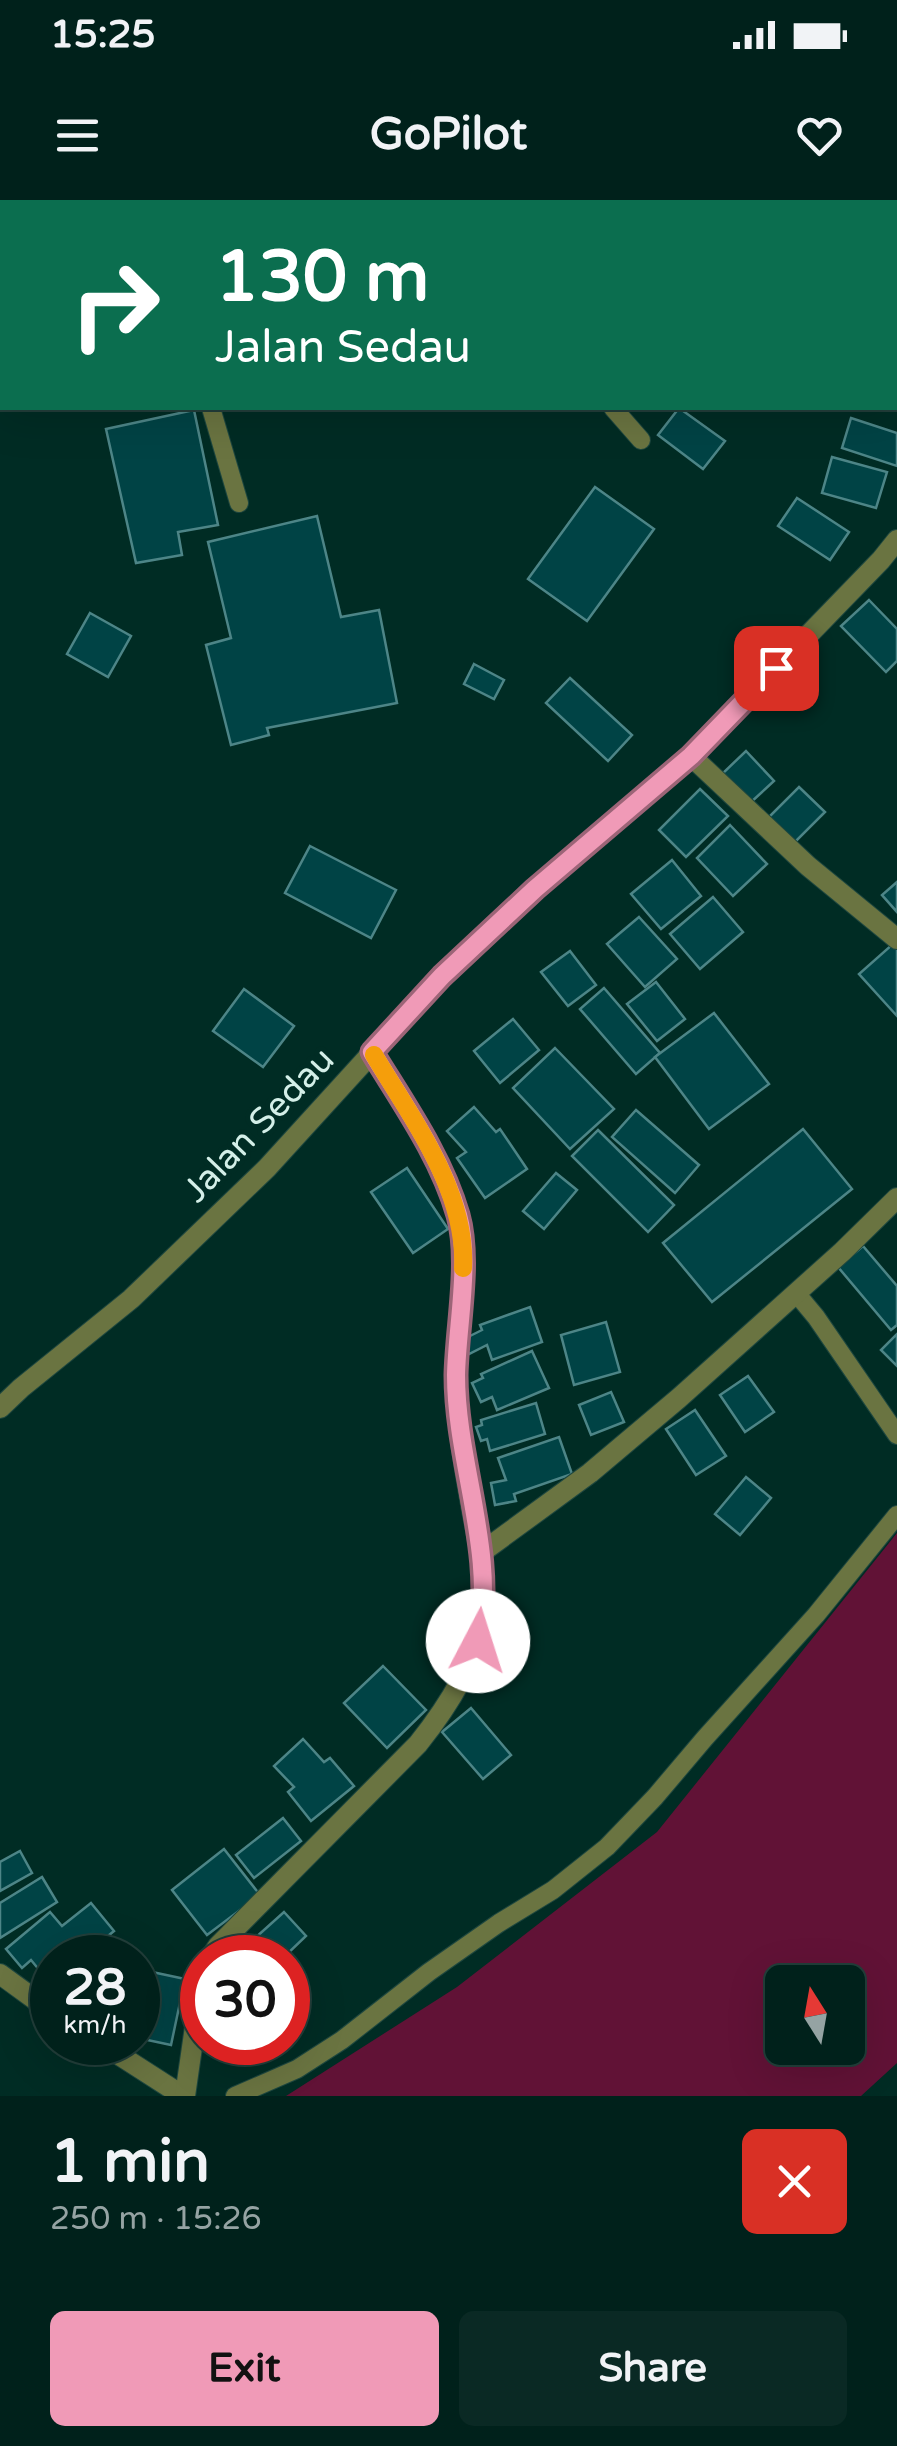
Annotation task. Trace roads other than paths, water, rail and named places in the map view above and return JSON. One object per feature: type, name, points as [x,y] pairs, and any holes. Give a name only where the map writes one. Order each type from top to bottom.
[{"type":"street","name":"Jalan Sedau","points":[[0,1408],[131,1300],[267,1168],[442,976],[535,889],[691,756],[897,540]]},
{"type":"street","points":[[691,756],[808,866],[897,939]]},
{"type":"street","points":[[229,1935],[418,1744],[468,1668],[483,1618],[482,1552],[459,1427],[456,1376],[463,1260],[459,1217],[440,1168],[372,1052]]},
{"type":"street","points":[[482,1552],[590,1473],[679,1398],[897,1198]]},
{"type":"street","points":[[0,1974],[30,1996]]},
{"type":"street","points":[[135,2065],[184,2096],[189,2065]]},
{"type":"lane","points":[[211,410],[239,503]]},
{"type":"lane","points":[[615,410],[641,440]]},
{"type":"lane","points":[[796,1293],[897,1434]]},
{"type":"lane","points":[[235,2096],[297,2069],[342,2040],[429,1972],[553,1890],[607,1846],[816,1616],[897,1515]]}]
